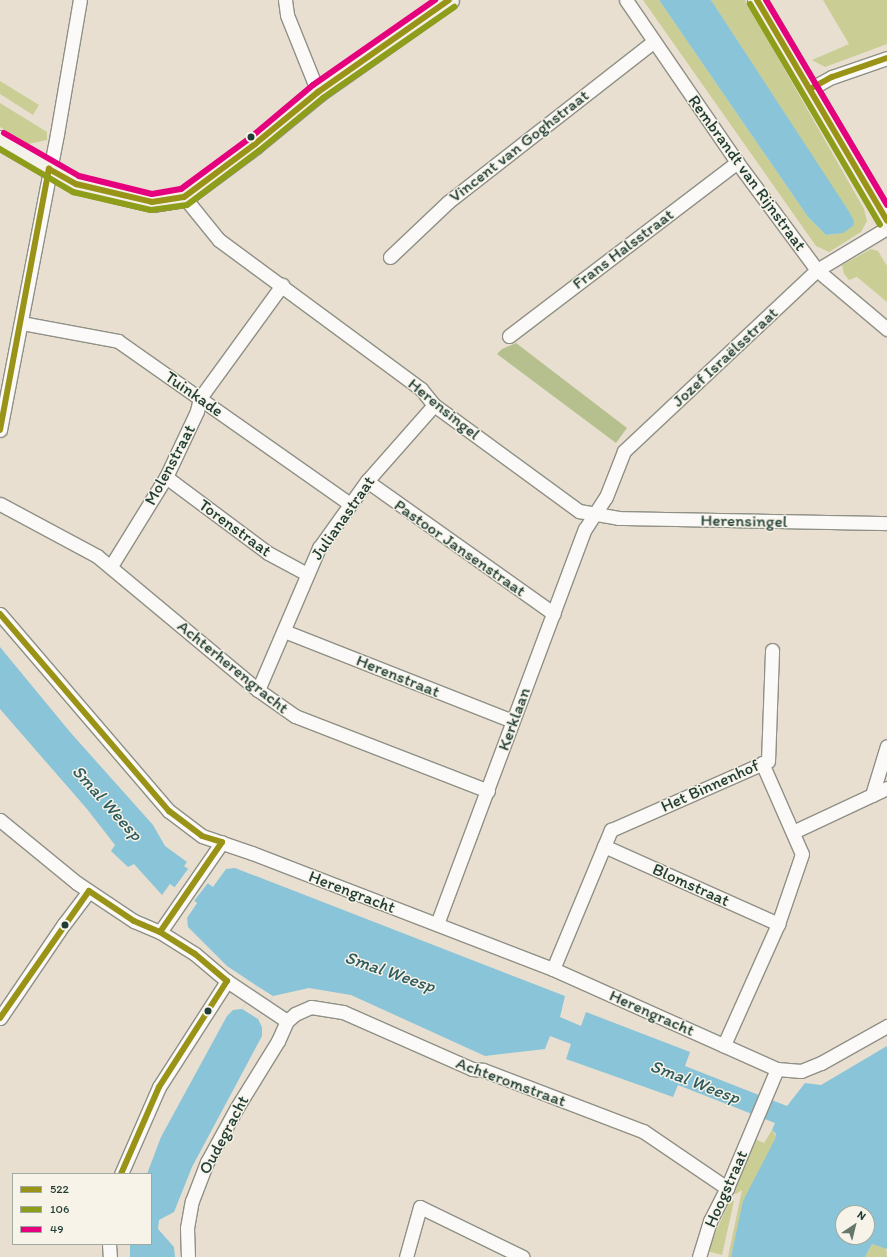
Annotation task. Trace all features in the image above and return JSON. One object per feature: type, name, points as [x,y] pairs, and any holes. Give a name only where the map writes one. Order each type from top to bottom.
[{"type":"main road","points":[[0,140],[76,184],[152,202],[184,196],[255,144],[318,92],[449,0]]},
{"type":"main road","points":[[757,0],[887,221]]},
{"type":"street","points":[[0,430],[22,323],[80,0]]},
{"type":"street","points":[[285,0],[286,15],[318,92]]},
{"type":"street","name":"Rembrandt van Rijnstraat","points":[[626,0],[737,162],[817,270],[887,329]]},
{"type":"street","name":"Vincent van Goghstraat","points":[[390,257],[448,202],[654,41]]},
{"type":"street","points":[[810,90],[832,77],[887,58]]},
{"type":"street","name":"Frans Halsstraat","points":[[509,336],[737,162]]},
{"type":"street","name":"Herensingel","points":[[184,196],[219,240],[421,389],[434,405],[579,511],[618,518],[887,524]]},
{"type":"street","name":"Jozef Israëlsstraat","points":[[595,515],[606,497],[624,451],[817,270],[887,228]]},
{"type":"street","name":"Molenstraat","points":[[111,566],[166,477],[197,411],[200,398],[282,285]]},
{"type":"street","name":"Tuinkade","points":[[22,323],[118,341],[350,504]]},
{"type":"street","name":"Julianastraat","points":[[258,690],[319,548],[367,481],[434,405]]},
{"type":"street","name":"Torenstraat","points":[[166,477],[268,553],[307,574]]},
{"type":"street","name":"Pastoor Jansenstraat","points":[[367,481],[554,614]]},
{"type":"street","name":"Achterherengracht","points":[[0,504],[50,528],[111,566],[258,690],[295,716],[488,791]]},
{"type":"street","name":"Kerklaan","points":[[437,924],[585,529],[595,515]]},
{"type":"street","name":"Herengracht","points":[[0,614],[169,811],[202,836],[222,842],[553,969],[777,1069],[801,1071],[821,1063],[887,1026]]},
{"type":"street","name":"Herenstraat","points":[[284,631],[512,721]]},
{"type":"street","name":"Het Binnenhof","points":[[604,846],[611,830],[768,761],[772,650]]},
{"type":"street","points":[[872,795],[887,746]]},
{"type":"street","points":[[724,1045],[778,924],[802,854],[762,763]]},
{"type":"street","points":[[793,832],[887,788]]},
{"type":"street","points":[[0,820],[89,891],[134,921],[160,932],[201,959],[227,982],[265,1008],[288,1021]]},
{"type":"street","points":[[160,932],[177,904],[222,842]]},
{"type":"street","points":[[553,969],[604,846]]},
{"type":"street","name":"Blomstraat","points":[[604,846],[778,924]]},
{"type":"street","points":[[0,1018],[64,924],[89,891]]},
{"type":"street","points":[[121,1173],[159,1087],[227,982]]},
{"type":"street","name":"Achteromstraat","points":[[288,1021],[295,1014],[311,1007],[343,1012],[472,1069],[483,1070],[643,1131],[727,1188]]},
{"type":"street","name":"Oudegracht","points":[[188,1257],[187,1228],[192,1201],[207,1162],[236,1109],[278,1041],[288,1021]]},
{"type":"street","name":"Hoogstraat","points":[[699,1257],[710,1221],[727,1188],[777,1069]]},
{"type":"street","points":[[406,1257],[420,1207],[523,1257]]},
{"type":"street","points":[[109,1245],[110,1257]]},
{"type":"green space","points":[[643,0],[659,0],[808,217],[826,235],[836,234],[850,215],[711,0],[745,0],[864,209],[867,221],[861,232],[829,252],[816,246]]},
{"type":"green space","points":[[823,0],[887,0],[887,44],[825,67],[812,60],[849,44]]},
{"type":"green space","points":[[0,81],[39,105],[33,115],[0,94]]},
{"type":"green space","points":[[0,103],[47,132],[47,140],[28,144],[0,127]]},
{"type":"green space","points":[[871,249],[878,251],[887,266],[887,302],[857,277],[849,280],[844,274],[842,265]]},
{"type":"green space","points":[[516,343],[627,428],[616,443],[497,354],[502,349]]},
{"type":"green space","points":[[772,1130],[776,1136],[736,1235],[731,1257],[728,1257],[742,1190],[736,1194],[733,1192],[755,1139],[764,1143]]},
{"type":"green space","points":[[730,1200],[734,1201],[722,1255],[707,1251]]},
{"type":"green space","points":[[871,1245],[886,1248],[887,1257],[865,1257]]},
{"type":"water","points":[[659,0],[711,0],[848,210],[854,221],[853,226],[843,233],[826,235],[808,217]]},
{"type":"water","name":"Smal Weesp","points":[[0,647],[70,732],[153,825],[165,846],[187,862],[184,866],[213,887],[226,869],[235,868],[565,996],[560,1017],[581,1026],[586,1012],[690,1052],[685,1066],[787,1106],[805,1083],[821,1085],[887,1046],[887,1249],[875,1245],[875,1205],[835,1205],[835,1245],[871,1245],[865,1257],[731,1257],[743,1201],[775,1139],[776,1134],[772,1130],[775,1123],[678,1085],[673,1097],[566,1059],[571,1044],[550,1036],[545,1049],[485,1056],[351,995],[309,988],[273,996],[258,1019],[262,1027],[262,1036],[192,1167],[174,1212],[159,1220],[158,1229],[174,1247],[175,1257],[130,1257],[130,1245],[152,1245],[152,1173],[147,1173],[161,1137],[227,1016],[233,1010],[242,1009],[257,986],[227,966],[188,927],[187,918],[197,903],[170,884],[162,895],[134,864],[128,867],[111,851],[115,845],[87,809],[0,709]]},
{"type":"pier","points":[[188,869],[208,883],[194,901],[197,903],[190,913],[194,904],[170,887],[164,894],[170,884],[174,888]]},
{"type":"pier","points":[[257,986],[273,996],[258,1019],[242,1009]]},
{"type":"transit line","name":"49","points":[[4,133],[79,176],[152,194],[181,189],[250,138],[313,85],[435,0]]},
{"type":"transit line","name":"522","points":[[49,169],[76,184],[152,202],[184,197],[255,144],[318,92],[449,0]]},
{"type":"transit line","name":"522","points":[[757,0],[887,221]]},
{"type":"transit line","name":"49","points":[[766,0],[887,205]]},
{"type":"transit line","name":"106","points":[[750,4],[880,225]]},
{"type":"transit line","name":"106","points":[[0,149],[73,192],[151,210],[187,205],[260,150],[323,98],[454,7]]},
{"type":"transit line","name":"522","points":[[810,89],[832,77],[887,58]]},
{"type":"transit line","name":"522","points":[[0,430],[49,169]]},
{"type":"transit line","name":"522","points":[[0,614],[169,811],[202,836],[222,842]]},
{"type":"transit line","name":"522","points":[[160,932],[222,842]]},
{"type":"transit line","name":"522","points":[[0,1018],[89,891],[134,921],[160,932],[195,954],[227,981],[159,1087],[121,1173]]}]
